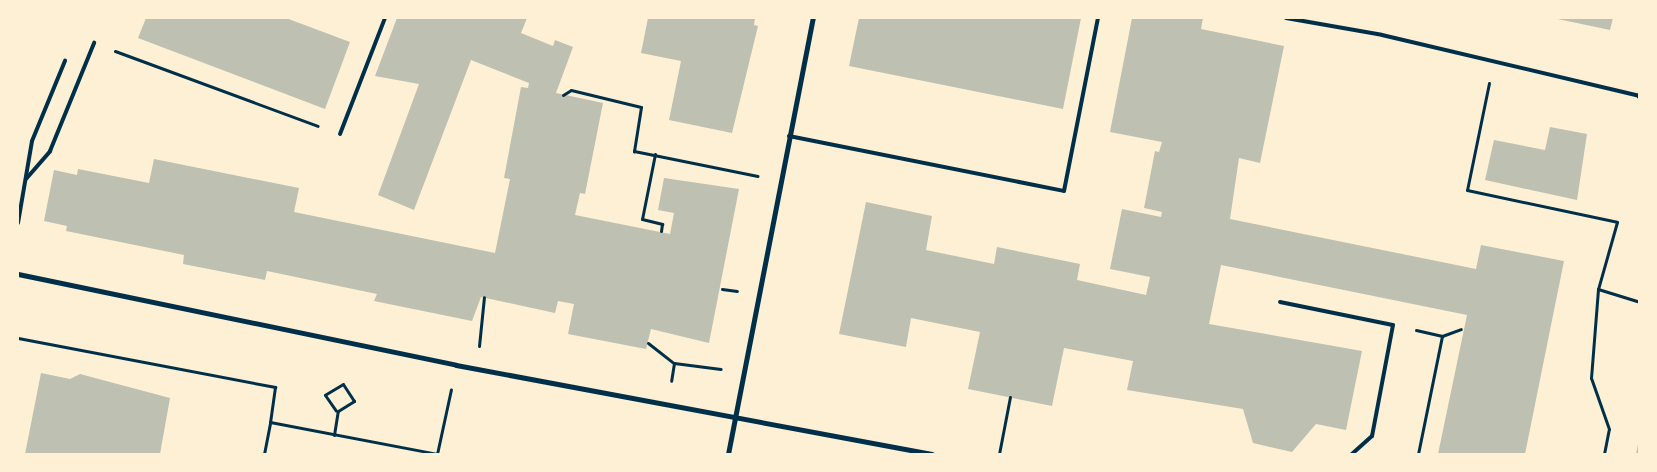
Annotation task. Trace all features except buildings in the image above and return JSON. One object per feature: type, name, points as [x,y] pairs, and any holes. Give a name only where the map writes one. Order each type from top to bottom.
[{"type":"street","points":[[728,454],[813,18]]},
{"type":"street","points":[[18,274],[456,365],[736,419],[932,454]]},
{"type":"lane","points":[[340,134],[385,18]]},
{"type":"lane","points":[[790,136],[1064,191],[1098,18]]},
{"type":"lane","points":[[1286,18],[1494,61],[1639,95]]},
{"type":"lane","points":[[25,181],[50,151],[94,43]]},
{"type":"lane","points":[[18,223],[32,141],[66,61]]},
{"type":"lane","points":[[1280,302],[1393,325],[1372,436],[1352,454]]},
{"type":"path","points":[[94,43],[340,134]]},
{"type":"path","points":[[1494,61],[1467,190],[1616,222],[1598,289],[1591,378],[1609,429],[1604,454]]},
{"type":"path","points":[[562,95],[571,90],[642,107],[634,151],[781,181]]},
{"type":"path","points":[[655,154],[642,219],[662,224],[661,231]]},
{"type":"path","points":[[1598,289],[1640,302]]},
{"type":"path","points":[[476,368],[484,297]]},
{"type":"path","points":[[1418,454],[1442,336],[1461,329]]},
{"type":"path","points":[[18,338],[275,387],[264,454]]},
{"type":"path","points":[[648,343],[674,363],[744,373]]},
{"type":"path","points":[[666,405],[674,363]]},
{"type":"path","points":[[270,422],[438,454],[456,365]]},
{"type":"path","points":[[334,434],[338,411],[354,401],[344,384],[325,396],[336,411]]},
{"type":"path","points":[[999,454],[1010,397]]}]
